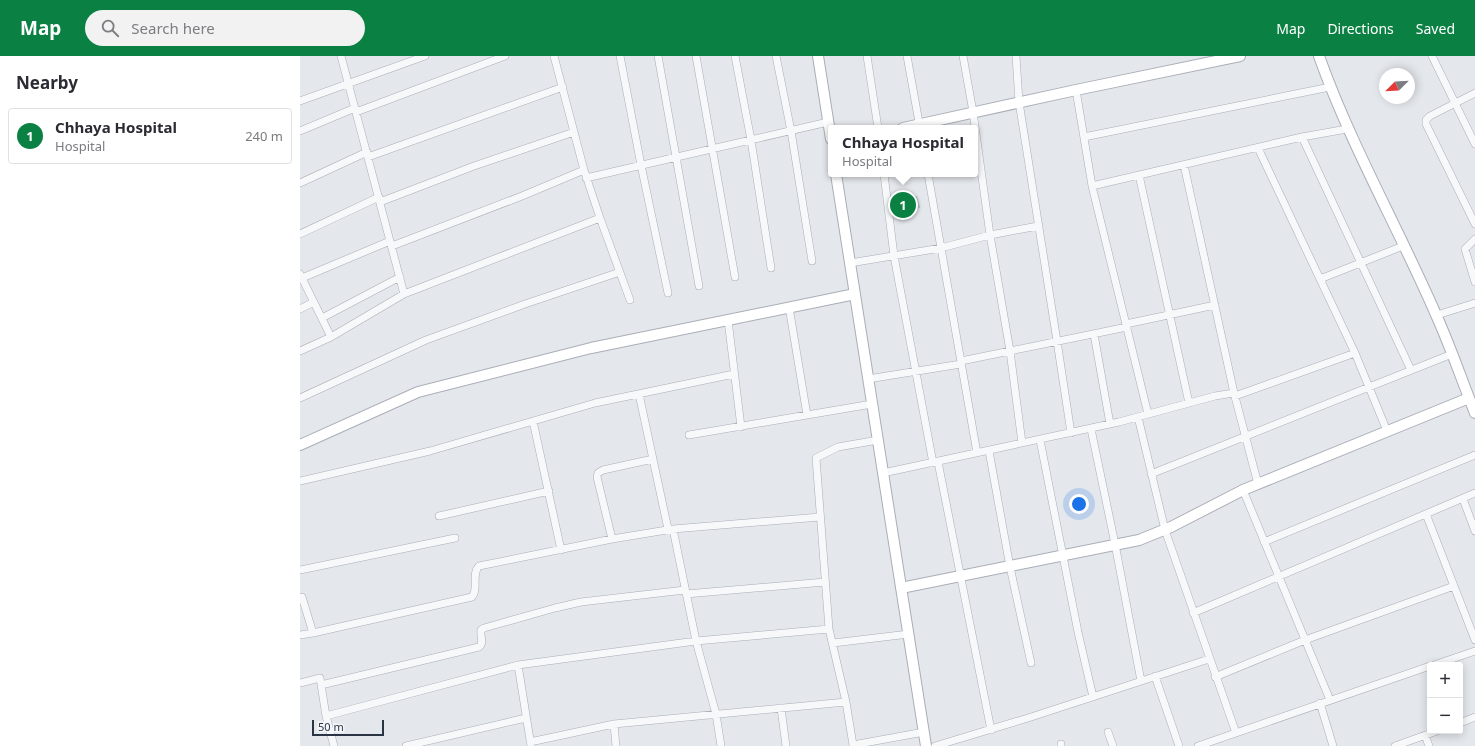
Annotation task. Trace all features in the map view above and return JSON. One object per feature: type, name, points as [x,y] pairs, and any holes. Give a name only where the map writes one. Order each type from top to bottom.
[{"type":"street","points":[[341,56],[404,294]]},
{"type":"street","points":[[300,101],[425,56]]},
{"type":"street","points":[[300,130],[504,56]]},
{"type":"street","points":[[554,56],[586,178],[630,300]]},
{"type":"street","points":[[620,56],[668,293]]},
{"type":"street","points":[[658,56],[699,286]]},
{"type":"street","points":[[696,56],[735,277]]},
{"type":"street","points":[[735,56],[751,140],[771,268]]},
{"type":"street","points":[[776,56],[791,131],[812,261]]},
{"type":"street","points":[[819,56],[829,125]]},
{"type":"street","points":[[867,56],[878,125]]},
{"type":"street","points":[[907,56],[919,125]]},
{"type":"street","points":[[963,56],[975,125]]},
{"type":"street","points":[[1016,56],[1019,102],[1071,433]]},
{"type":"street","points":[[923,125],[973,112],[1240,56]]},
{"type":"street","points":[[1319,56],[1330,87],[1348,129],[1436,315],[1475,413]]},
{"type":"street","points":[[1432,56],[1475,144]]},
{"type":"street","points":[[300,183],[367,154],[562,87]]},
{"type":"street","points":[[1084,137],[1330,87]]},
{"type":"street","points":[[1076,90],[1092,186],[1148,414]]},
{"type":"street","points":[[1475,93],[1430,116],[1426,120],[1426,124],[1475,224]]},
{"type":"street","points":[[586,178],[828,122]]},
{"type":"street","points":[[1092,186],[1302,138],[1348,129]]},
{"type":"street","points":[[300,234],[379,200],[574,132]]},
{"type":"street","points":[[1302,138],[1411,370]]},
{"type":"street","points":[[978,148],[990,235],[1010,351],[1022,444]]},
{"type":"street","points":[[1258,148],[1354,353],[1387,431]]},
{"type":"street","points":[[1184,165],[1234,395],[1258,484]]},
{"type":"street","points":[[331,337],[301,276],[522,196],[584,170]]},
{"type":"street","points":[[1139,175],[1189,403]]},
{"type":"street","points":[[836,177],[926,746]]},
{"type":"street","points":[[884,177],[894,256],[916,371],[991,730]]},
{"type":"street","points":[[929,177],[977,453]]},
{"type":"street","points":[[300,352],[331,337],[404,294],[600,218]]},
{"type":"street","points":[[850,263],[941,248],[990,235],[1038,226]]},
{"type":"street","points":[[1474,277],[1465,249],[1475,239]]},
{"type":"street","points":[[1320,279],[1403,246]]},
{"type":"street","points":[[300,398],[426,340],[525,304],[620,272]]},
{"type":"street","points":[[322,318],[400,277]]},
{"type":"street","points":[[300,445],[418,392],[590,348],[855,294]]},
{"type":"street","points":[[300,309],[314,302]]},
{"type":"street","points":[[1436,315],[1475,303]]},
{"type":"street","points":[[868,379],[961,362],[1094,334],[1215,306]]},
{"type":"street","points":[[789,307],[808,415]]},
{"type":"street","points":[[728,320],[741,427]]},
{"type":"street","points":[[1094,334],[1110,424]]},
{"type":"street","points":[[883,473],[1091,429],[1215,396],[1234,395],[1354,353]]},
{"type":"street","points":[[1151,474],[1452,354]]},
{"type":"street","points":[[300,481],[430,451],[595,403],[734,374]]},
{"type":"street","points":[[639,394],[696,640],[716,714],[721,746]]},
{"type":"street","points":[[901,588],[1139,540],[1165,530],[1243,490],[1469,398]]},
{"type":"street","points":[[689,435],[872,404]]},
{"type":"street","points":[[1138,417],[1165,530],[1215,677],[1236,733]]},
{"type":"street","points":[[533,421],[561,550]]},
{"type":"street","points":[[1091,429],[1141,681]]},
{"type":"street","points":[[878,440],[838,447],[816,458],[829,629],[846,702],[853,745],[924,732]]},
{"type":"street","points":[[1040,440],[1064,555],[1078,632],[1093,696]]},
{"type":"street","points":[[989,451],[1010,567],[1031,663]]},
{"type":"street","points":[[1264,542],[1475,455]]},
{"type":"street","points":[[612,539],[597,477],[598,473],[602,470],[653,459]]},
{"type":"street","points":[[1243,490],[1330,700]]},
{"type":"street","points":[[439,516],[549,491]]},
{"type":"street","points":[[1193,613],[1475,493]]},
{"type":"street","points":[[1463,499],[1475,531]]},
{"type":"street","points":[[1426,514],[1475,640]]},
{"type":"street","points":[[300,635],[472,597],[475,593],[476,571],[480,566],[612,539],[670,529],[820,517]]},
{"type":"street","points":[[300,570],[455,538]]},
{"type":"street","points":[[321,685],[479,647],[482,642],[481,630],[484,628],[581,602],[685,592],[825,582]]},
{"type":"street","points":[[1215,677],[1305,640],[1454,586]]},
{"type":"street","points":[[301,596],[312,633]]},
{"type":"street","points":[[326,716],[518,665],[696,640],[829,629]]},
{"type":"street","points":[[833,643],[909,634]]},
{"type":"street","points":[[1443,662],[1475,651]]},
{"type":"street","points":[[935,746],[991,730],[1209,659]]},
{"type":"street","points":[[518,665],[530,744],[614,724],[846,702]]},
{"type":"street","points":[[1198,746],[1427,667]]},
{"type":"street","points":[[1154,676],[1179,746]]},
{"type":"street","points":[[300,683],[320,678],[326,716],[334,746]]},
{"type":"street","points":[[1320,704],[1333,746]]},
{"type":"street","points":[[781,708],[786,746]]},
{"type":"street","points":[[406,746],[526,718]]},
{"type":"street","points":[[1463,722],[1475,718]]},
{"type":"street","points":[[614,724],[616,746]]},
{"type":"street","points":[[1108,732],[1113,746]]},
{"type":"street","points":[[1395,746],[1428,734]]},
{"type":"street","points":[[1425,735],[1429,746]]},
{"type":"building","points":[[917,196],[920,208],[894,213],[892,201]]},
{"type":"place","name":"Chhaya Hospital","points":[[903,205]]}]
